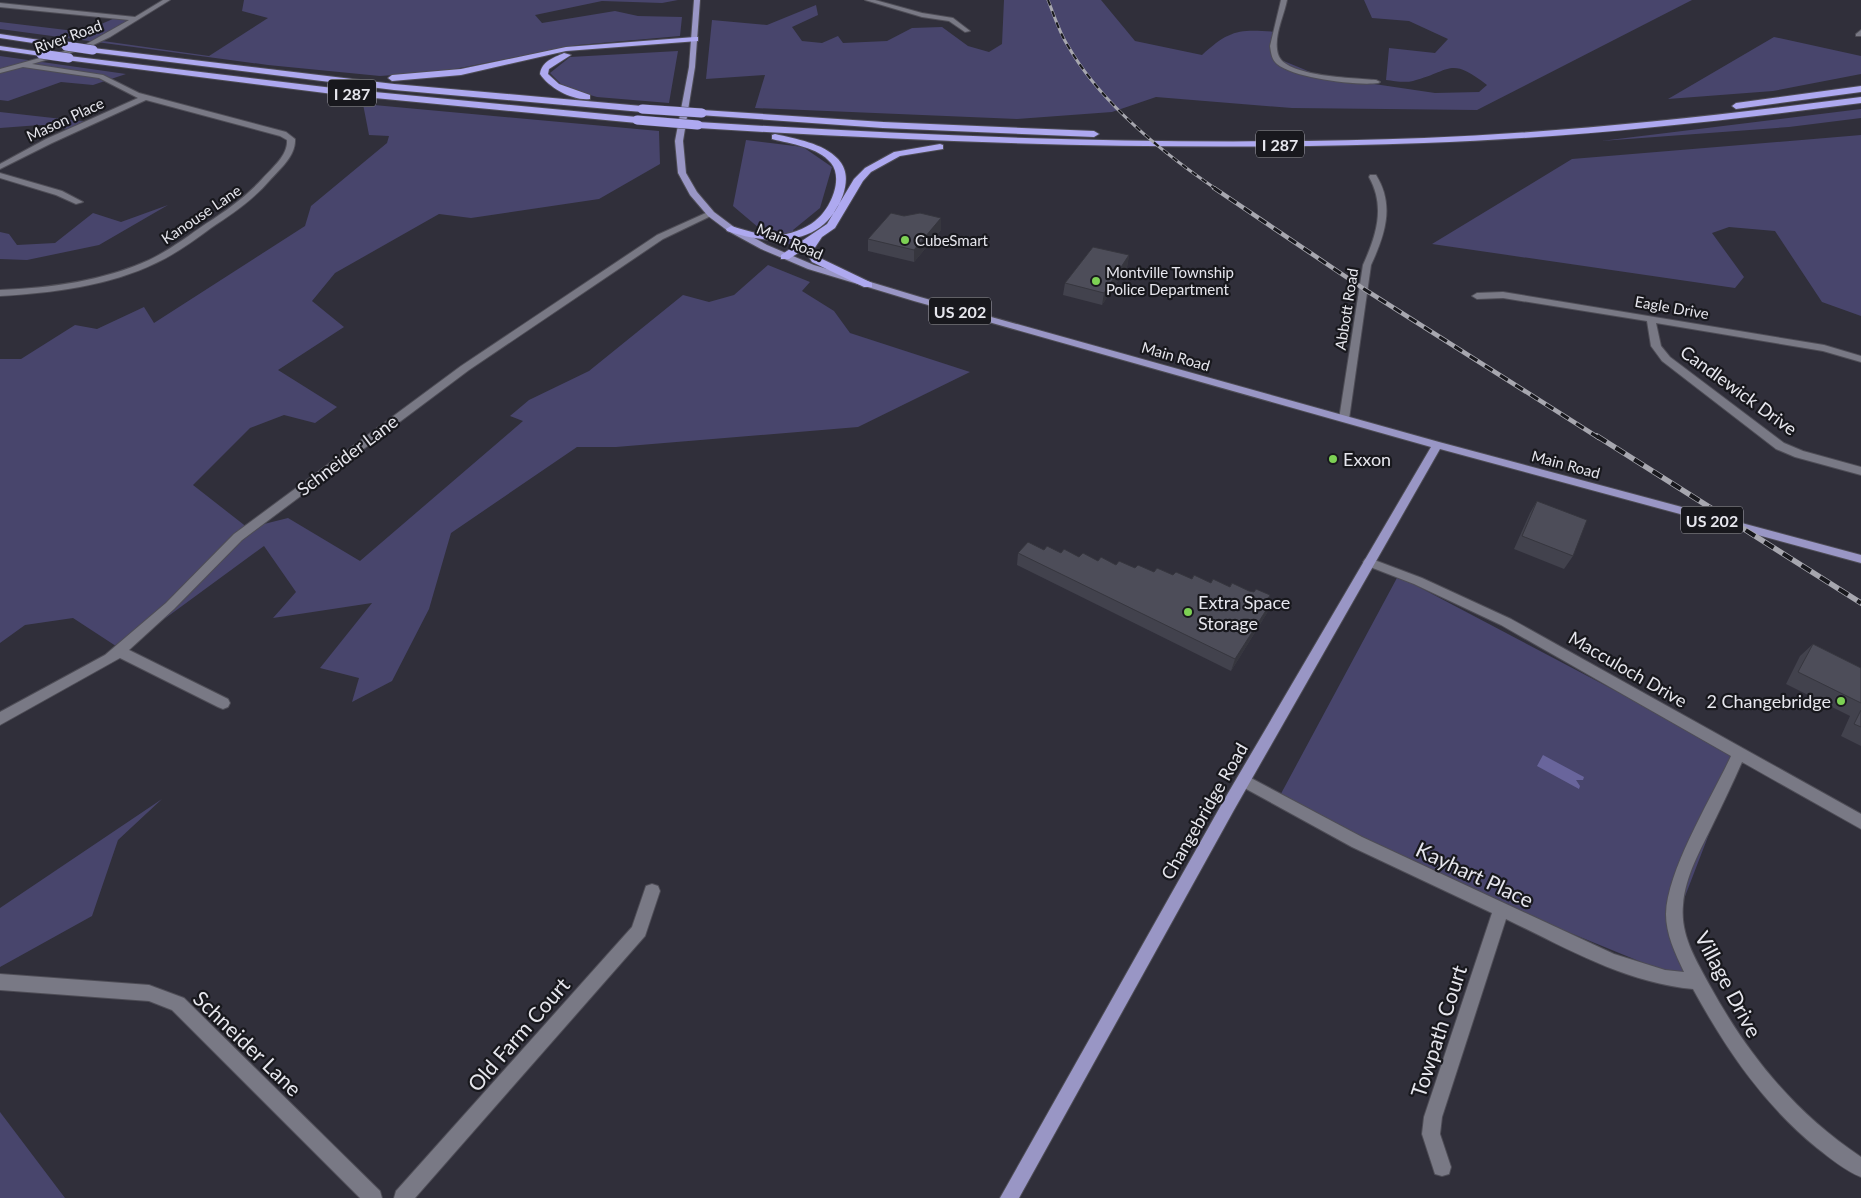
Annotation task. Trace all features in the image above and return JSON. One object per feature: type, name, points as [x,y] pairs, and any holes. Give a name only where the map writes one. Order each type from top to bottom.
[{"type":"highway","name":"I 287","points":[[0,36],[209,65],[413,89],[702,113],[902,126],[1109,134],[1247,135],[1405,131]]},
{"type":"highway","points":[[209,65],[356,76],[416,78],[461,72],[566,49],[695,41]]},
{"type":"highway","points":[[643,107],[593,99],[562,90],[547,80],[544,76],[545,68],[556,59],[581,52],[695,41]]},
{"type":"highway","name":"I 287","points":[[0,48],[342,92],[698,126],[927,139],[1111,144],[1305,144],[1519,135],[1685,122],[1861,100]]},
{"type":"highway","points":[[1729,106],[1861,89]]},
{"type":"highway","points":[[698,126],[783,139],[817,150],[831,158],[842,174],[842,185],[830,210],[820,222],[781,255]]},
{"type":"highway","points":[[868,285],[816,260],[809,249],[818,236],[836,220],[862,174],[881,161],[897,154],[924,148],[949,146],[1111,144]]},
{"type":"highway","points":[[731,229],[757,238],[773,240],[790,237],[820,222]]},
{"type":"highway","points":[[781,255],[818,236]]},
{"type":"main road","name":"Main Road","points":[[697,0],[695,41],[679,141],[679,157],[687,183],[712,214],[731,229],[781,255],[868,285],[1344,419],[1861,559]]},
{"type":"main road","name":"Changebridge Road","points":[[1009,1198],[1244,781],[1437,445]]},
{"type":"street","name":"River Road","points":[[0,71],[85,47],[108,36],[167,0]]},
{"type":"street","points":[[868,0],[922,15],[952,19],[967,31]]},
{"type":"street","points":[[1284,0],[1274,47],[1274,56],[1279,62],[1304,74],[1376,82]]},
{"type":"street","points":[[0,6],[136,19]]},
{"type":"street","name":"Kanouse Lane","points":[[0,293],[29,291],[105,277],[152,262],[246,201],[258,190],[290,149],[291,139],[275,131],[144,98],[101,76],[24,65]]},
{"type":"street","name":"Mason Place","points":[[0,167],[49,141],[144,98]]},
{"type":"street","points":[[0,175],[59,193],[80,202]]},
{"type":"street","name":"Abbott Road","points":[[1344,419],[1368,265],[1380,234],[1383,213],[1380,187],[1373,177]]},
{"type":"street","name":"Schneider Lane","points":[[0,719],[95,668],[120,652],[170,606],[238,537],[465,368],[665,235],[712,214]]},
{"type":"street","name":"Eagle Drive","points":[[1477,296],[1503,295],[1651,319],[1824,348],[1861,359]]},
{"type":"street","name":"Candlewick Drive","points":[[1651,319],[1656,346],[1663,355],[1771,440],[1799,454],[1861,471]]},
{"type":"street","name":"Macculoch Drive","points":[[1369,562],[1418,581],[1506,622],[1861,822]]},
{"type":"street","points":[[120,652],[223,703]]},
{"type":"street","name":"Village Drive","points":[[1739,753],[1684,869],[1675,901],[1676,930],[1683,952],[1727,1036],[1770,1092],[1820,1139],[1861,1168]]},
{"type":"street","name":"Kayhart Place","points":[[1244,781],[1357,842],[1634,970],[1665,978],[1697,981]]},
{"type":"street","name":"Old Farm Court","points":[[403,1198],[639,931],[652,891]]},
{"type":"street","name":"Towpath Court","points":[[1442,1167],[1431,1134],[1433,1117],[1502,910]]},
{"type":"street","name":"Schneider Lane","points":[[0,982],[150,993],[178,1004],[373,1198]]},
{"type":"shaded area","points":[[244,0],[678,0],[662,3],[602,1],[535,15],[542,23],[615,11],[638,16],[682,17],[680,36],[578,45],[439,72],[380,76],[268,65],[0,29],[0,22],[83,32],[115,18],[138,19],[103,41],[209,56],[268,18],[242,11]]},
{"type":"shaded area","points":[[1004,0],[1101,0],[1135,41],[1202,55],[1220,40],[1236,33],[1244,31],[1277,32],[1274,57],[1320,76],[1435,93],[1479,92],[1487,85],[1475,76],[1457,68],[1450,68],[1410,82],[1386,80],[1389,48],[1435,53],[1448,39],[1409,21],[1372,18],[1364,0],[1692,0],[1477,110],[1292,108],[1156,97],[1112,112],[1017,119],[755,108],[765,75],[706,79],[712,20],[767,25],[816,5],[818,15],[792,27],[802,41],[822,43],[838,36],[843,43],[887,41],[912,28],[942,27],[968,46],[989,52],[1002,44]]},
{"type":"shaded area","points":[[1774,37],[1861,56],[1861,74],[1773,91],[1668,99]]},
{"type":"shaded area","points":[[678,51],[669,103],[597,97],[565,88],[550,73],[570,57]]},
{"type":"shaded area","points":[[0,56],[126,74],[93,85],[61,82],[8,101],[0,100]]},
{"type":"shaded area","points":[[363,104],[659,131],[660,164],[599,199],[471,218],[439,214],[335,273],[312,301],[344,327],[278,370],[337,407],[315,423],[284,415],[250,428],[193,485],[248,528],[288,518],[360,561],[523,421],[510,416],[529,400],[589,371],[683,295],[709,302],[734,295],[768,265],[810,282],[802,291],[834,311],[850,333],[970,372],[858,427],[616,447],[577,447],[451,533],[429,609],[392,681],[352,702],[359,678],[320,668],[372,603],[273,618],[296,592],[264,546],[122,650],[73,618],[25,625],[0,643],[0,359],[21,359],[75,325],[97,329],[144,307],[154,323],[305,226],[311,206],[387,143],[389,136],[369,135]]},
{"type":"shaded area","points":[[1861,109],[1861,118],[1789,127],[1601,141]]},
{"type":"shaded area","points":[[0,112],[89,122],[74,130],[40,125],[0,128]]},
{"type":"shaded area","points":[[1861,135],[1861,316],[1822,302],[1775,231],[1729,227],[1712,233],[1744,277],[1735,288],[1432,244],[1572,159]]},
{"type":"shaded area","points":[[746,140],[803,147],[832,167],[820,208],[793,230],[807,252],[765,233],[733,206]]},
{"type":"shaded area","points":[[168,205],[99,245],[27,260],[0,259],[0,232],[9,234],[17,245],[55,243],[93,213],[121,222]]},
{"type":"shaded area","points":[[1398,576],[1739,756],[1679,912],[1690,982],[1373,852],[1276,803]]},
{"type":"shaded area","points":[[1543,755],[1584,777],[1583,780],[1576,780],[1580,786],[1579,789],[1537,766]]},
{"type":"shaded area","points":[[162,799],[118,840],[92,916],[0,967],[0,908]]},
{"type":"shaded area","points":[[0,1112],[65,1198],[0,1198]]},
{"type":"building","points":[[891,213],[904,216],[920,213],[941,218],[914,250],[868,239]]},
{"type":"building","points":[[1093,247],[1129,255],[1104,293],[1065,283]]},
{"type":"building","points":[[1537,501],[1587,520],[1573,556],[1522,536]]},
{"type":"building","name":"Extra Space Storage","points":[[1028,542],[1044,550],[1047,546],[1061,553],[1064,549],[1079,557],[1083,553],[1098,561],[1101,557],[1116,565],[1119,561],[1135,568],[1138,565],[1154,572],[1157,568],[1173,575],[1176,572],[1192,579],[1194,575],[1211,583],[1213,579],[1230,587],[1232,583],[1249,591],[1254,592],[1256,589],[1270,595],[1268,599],[1272,601],[1235,659],[1018,553]]},
{"type":"building","points":[[1813,644],[1861,668],[1861,703],[1798,672]]},
{"type":"building","points":[[1861,710],[1861,727],[1854,724]]},
{"type":"railway","points":[[1048,0],[1065,41],[1081,67],[1097,87],[1154,143],[1216,189]]},
{"type":"railway","points":[[1214,188],[1364,289],[1599,438]]},
{"type":"railway","points":[[1597,436],[1861,603]]},
{"type":"place","name":"CubeSmart","points":[[905,240]]},
{"type":"place","name":"Montville Township Police Department","points":[[1096,281]]},
{"type":"place","name":"Exxon","points":[[1333,459]]},
{"type":"place","name":"Extra Space Storage","points":[[1188,612]]},
{"type":"place","name":"2 Changebridge","points":[[1841,701]]}]
